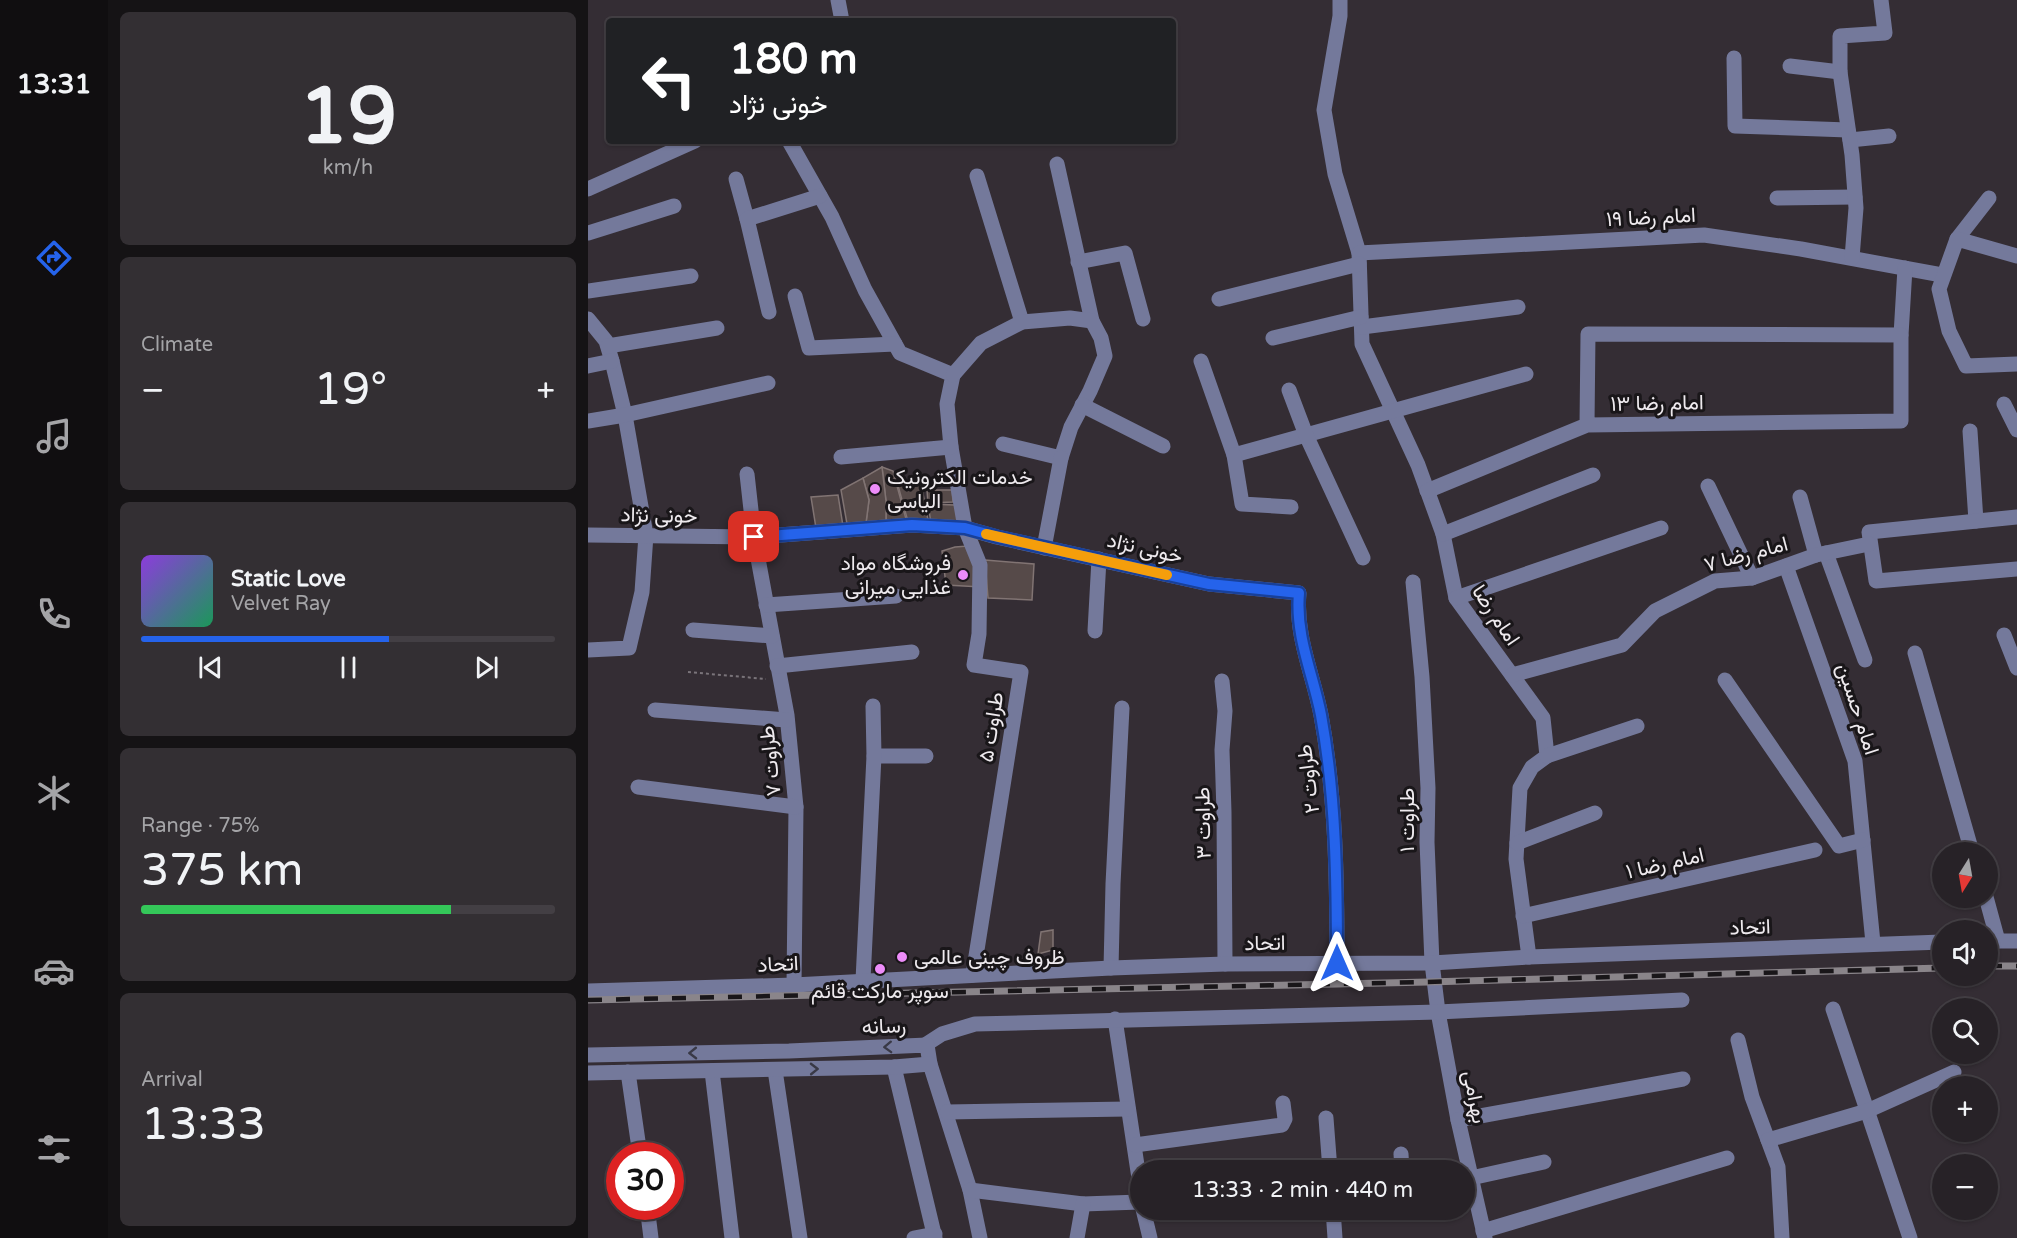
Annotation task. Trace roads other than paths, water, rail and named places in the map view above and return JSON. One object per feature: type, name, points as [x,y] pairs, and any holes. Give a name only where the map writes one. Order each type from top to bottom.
[{"type":"street","points":[[838,0],[841,18]]},
{"type":"street","name":"امام رضا","points":[[1340,0],[1340,16],[1324,110],[1335,174],[1359,259],[1362,344],[1418,465],[1443,534],[1456,598],[1543,718],[1547,756]]},
{"type":"street","points":[[1852,258],[1857,208],[1840,72],[1840,36],[1885,33],[1881,0]]},
{"type":"street","points":[[1734,58],[1735,126],[1889,136]]},
{"type":"street","points":[[1790,66],[1840,72]]},
{"type":"street","points":[[588,189],[687,144]]},
{"type":"street","points":[[791,144],[820,196],[865,290],[900,353],[953,375]]},
{"type":"street","points":[[1044,548],[1061,458],[1071,427],[1105,356],[1101,338],[1092,321],[1057,164]]},
{"type":"street","points":[[977,176],[1022,322]]},
{"type":"street","points":[[736,179],[769,312]]},
{"type":"street","points":[[747,219],[820,196]]},
{"type":"street","points":[[1777,198],[1856,197]]},
{"type":"street","points":[[1989,198],[1957,239],[1942,275],[1939,289],[1949,332],[1966,366],[2017,364]]},
{"type":"street","points":[[588,232],[674,206]]},
{"type":"street","name":"امام رضا ۱۹","points":[[1219,299],[1359,259],[1704,235],[1852,258],[1942,275]]},
{"type":"street","points":[[1957,239],[2017,256]]},
{"type":"street","points":[[1078,262],[1125,253],[1143,319]]},
{"type":"street","points":[[1587,425],[1588,334],[1901,335],[1905,268]]},
{"type":"street","points":[[588,291],[691,276]]},
{"type":"street","points":[[795,296],[809,348],[895,344]]},
{"type":"street","points":[[1273,338],[1361,322],[1518,307]]},
{"type":"street","points":[[965,528],[951,447],[947,404],[953,375],[981,343],[1022,322],[1070,318],[1092,321]]},
{"type":"street","points":[[588,319],[606,341],[610,353],[626,415],[646,535],[642,592],[628,648],[588,650]]},
{"type":"street","points":[[588,366],[610,353],[717,328]]},
{"type":"street","name":"امام رضا ۱۳","points":[[1427,491],[1587,425],[1901,421],[1901,335]]},
{"type":"street","points":[[1201,361],[1234,455],[1242,504],[1291,507]]},
{"type":"street","points":[[1234,455],[1526,374]]},
{"type":"street","points":[[588,420],[626,415],[768,383]]},
{"type":"street","points":[[1288,390],[1306,435],[1363,558]]},
{"type":"street","points":[[2004,404],[2017,430]]},
{"type":"street","points":[[1082,405],[1163,446]]},
{"type":"street","points":[[1970,431],[1976,521]]},
{"type":"street","points":[[1004,444],[1061,458]]},
{"type":"street","points":[[841,457],[951,447]]},
{"type":"street","name":"طراوت ۷","points":[[747,474],[754,537],[787,720],[796,807],[794,985]]},
{"type":"street","points":[[1443,534],[1593,475]]},
{"type":"street","points":[[1708,486],[1752,578]]},
{"type":"street","points":[[1800,497],[1865,660]]},
{"type":"street","name":"امام رضا ۷","points":[[1512,675],[1622,645],[1655,611],[1715,581],[1752,578],[1869,538],[2017,517]]},
{"type":"street","name":"خونی نژاد","points":[[588,535],[754,537],[912,525],[965,528],[1044,548],[1209,584],[1299,593]]},
{"type":"street","name":"طراوت ۵","points":[[965,528],[980,566],[979,634],[974,665],[1021,672],[973,975]]},
{"type":"street","points":[[1456,598],[1661,528]]},
{"type":"street","points":[[1869,538],[1876,581],[2017,569]]},
{"type":"street","points":[[1095,631],[1099,559]]},
{"type":"street","name":"امام حسین","points":[[1786,566],[1855,761],[1873,943]]},
{"type":"street","name":"طراوت ۱","points":[[1413,582],[1422,677],[1428,788],[1427,842],[1432,963]]},
{"type":"street","name":"طراوت ۲","points":[[1299,593],[1297,612],[1305,656],[1321,714],[1331,787],[1335,843],[1337,963]]},
{"type":"street","points":[[766,605],[896,596]]},
{"type":"street","points":[[693,630],[772,636]]},
{"type":"street","points":[[2004,635],[2017,668]]},
{"type":"street","points":[[779,673],[912,652]]},
{"type":"street","points":[[1915,653],[1969,842]]},
{"type":"street","points":[[1725,680],[1839,846],[1863,840]]},
{"type":"street","name":"طراوت ۳","points":[[1222,681],[1225,711],[1222,750],[1225,964]]},
{"type":"street","points":[[863,980],[874,756],[873,706]]},
{"type":"street","points":[[1112,968],[1113,884],[1122,708]]},
{"type":"street","points":[[655,710],[787,720]]},
{"type":"street","points":[[1529,957],[1516,859],[1520,788],[1532,767],[1547,756],[1637,726]]},
{"type":"street","points":[[874,756],[926,756]]},
{"type":"street","points":[[638,787],[796,807]]},
{"type":"street","points":[[1517,843],[1595,813]]},
{"type":"street","name":"امام رضا ۱","points":[[1523,916],[1815,850]]},
{"type":"street","points":[[1998,941],[2017,940]]},
{"type":"street","name":"اتحاد","points":[[588,991],[794,985],[1112,968],[1225,964],[1432,963],[1529,957],[1932,942]]},
{"type":"street","name":"بهرامی","points":[[1432,963],[1438,1012],[1465,1160]]},
{"type":"street","points":[[926,1045],[942,1034],[975,1024],[1438,1012],[1682,1000]]},
{"type":"street","points":[[1833,1009],[1910,1238]]},
{"type":"street","points":[[1115,1019],[1137,1160]]},
{"type":"street","points":[[1738,1040],[1752,1097],[1778,1167],[1782,1238]]},
{"type":"street","name":"رسانه","points":[[588,1055],[927,1045],[930,1064],[894,1067],[588,1073]]},
{"type":"street","points":[[930,1064],[970,1190],[980,1238]]},
{"type":"street","points":[[894,1067],[935,1236],[914,1238]]},
{"type":"street","points":[[774,1070],[800,1238]]},
{"type":"street","points":[[712,1071],[732,1238]]},
{"type":"street","points":[[628,1072],[637,1142]]},
{"type":"street","points":[[1768,1140],[1867,1111],[1954,1072]]},
{"type":"street","points":[[1458,1120],[1683,1079]]},
{"type":"street","points":[[1135,1145],[1282,1125],[1286,1119],[1283,1103]]},
{"type":"street","points":[[947,1112],[1128,1109]]},
{"type":"street","points":[[1326,1119],[1329,1160]]},
{"type":"street","points":[[1484,1234],[1727,1158]]},
{"type":"street","points":[[1475,1186],[1544,1162]]},
{"type":"street","points":[[970,1190],[1083,1204],[1130,1202]]},
{"type":"street","points":[[1077,1238],[1083,1204]]},
{"type":"street","name":"بهرامی","points":[[1475,1204],[1484,1234]]},
{"type":"street","points":[[649,1220],[651,1238]]},
{"type":"street","points":[[1146,1220],[1150,1238]]},
{"type":"street","points":[[1334,1220],[1335,1238]]},
{"type":"railway","points":[[1998,966],[2017,966]]},
{"type":"railway","points":[[588,1000],[1428,982],[1932,968]]},
{"type":"place","name":"خدمات الکترونیک الیاسی","points":[[875,489]]},
{"type":"place","name":"فروشگاه مواد غذایی میرانی","points":[[963,575]]},
{"type":"place","name":"ظروف چینی عالمی","points":[[902,957]]},
{"type":"place","name":"سوپر مارکت قائم","points":[[880,969]]}]
